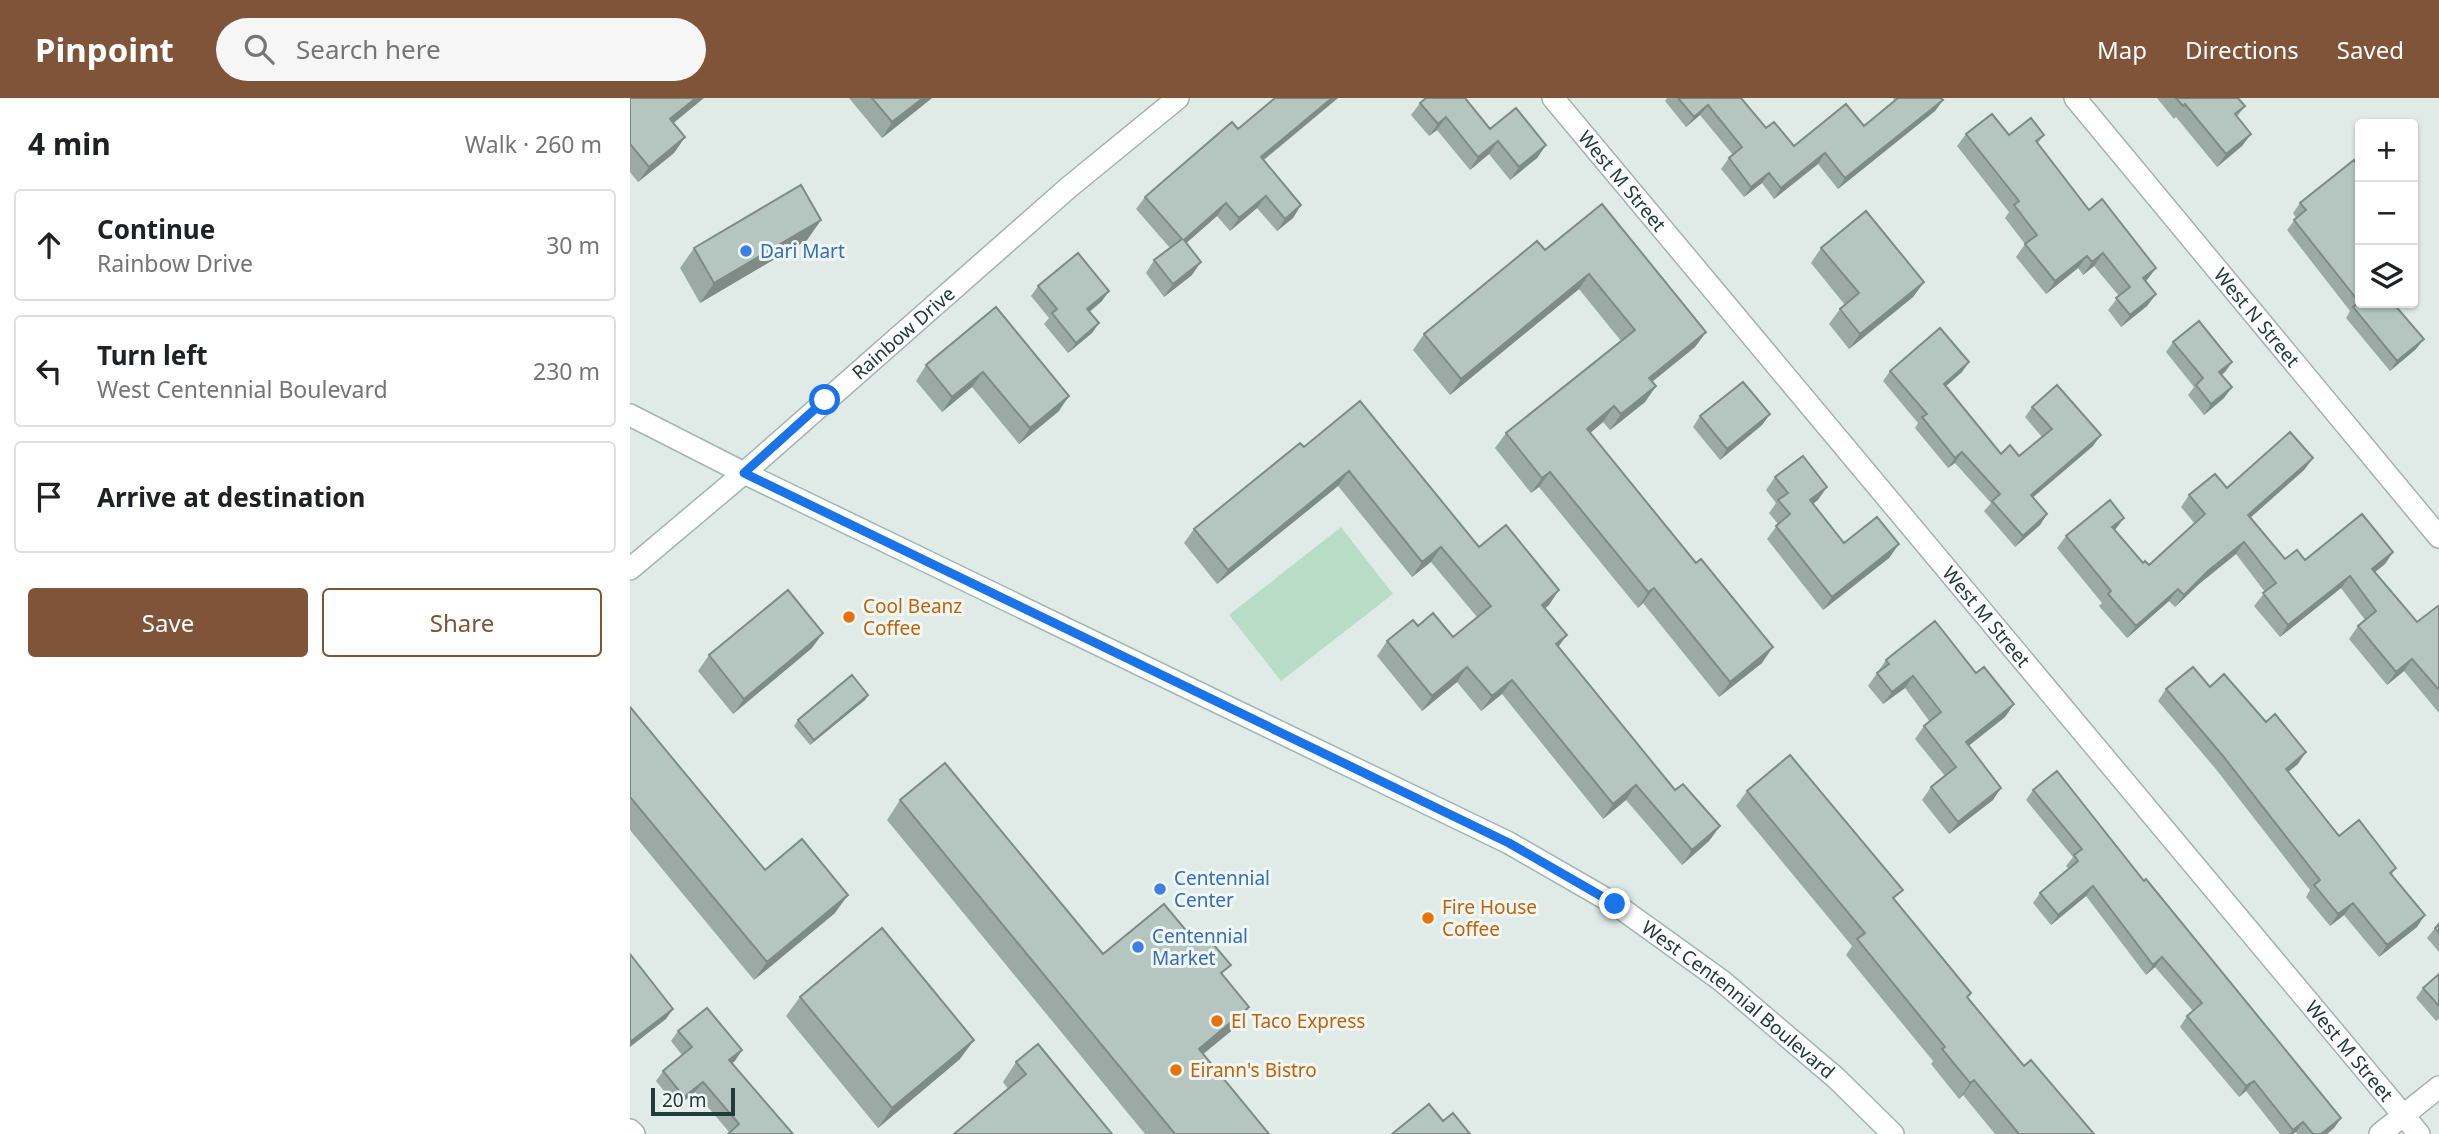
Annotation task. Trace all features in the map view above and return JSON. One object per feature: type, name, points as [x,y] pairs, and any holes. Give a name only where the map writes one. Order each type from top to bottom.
[{"type":"street","name":"Rainbow Drive","points":[[630,569],[744,473],[1059,196],[1178,98]]},
{"type":"street","name":"West M Street","points":[[1553,98],[2419,1134]]},
{"type":"street","name":"West N Street","points":[[2075,98],[2439,537]]},
{"type":"street","name":"West Centennial Boulevard","points":[[630,415],[744,473],[1509,843],[1615,904],[1722,981],[1836,1078],[1893,1134]]},
{"type":"street","points":[[2379,1134],[2439,1087]]},
{"type":"street","points":[[630,1130],[634,1134]]},
{"type":"green space","points":[[1341,527],[1393,594],[1281,681],[1229,615]]},
{"type":"building","points":[[630,98],[696,98],[670,119],[685,137],[649,167],[630,144]]},
{"type":"building","points":[[872,98],[923,98],[892,122]]},
{"type":"building","points":[[1275,98],[1332,98],[1261,157],[1301,205],[1285,219],[1266,196],[1239,218],[1226,203],[1184,240],[1201,262],[1173,284],[1154,260],[1182,239],[1145,197],[1232,122],[1238,129]]},
{"type":"building","points":[[1426,98],[1465,98],[1490,129],[1516,108],[1546,145],[1519,167],[1498,141],[1478,157],[1446,117],[1438,124],[1420,103]]},
{"type":"building","points":[[1678,98],[1741,98],[1766,128],[1774,122],[1794,146],[1846,104],[1864,126],[1898,98],[1943,100],[1845,178],[1825,153],[1781,188],[1769,173],[1751,187],[1729,158],[1742,147],[1708,105],[1694,117]]},
{"type":"building","points":[[2176,98],[2238,98],[2245,106],[2235,114],[2251,134],[2226,154],[2185,104],[2183,106]]},
{"type":"building","points":[[1992,114],[2009,135],[2031,118],[2044,135],[2036,141],[2089,210],[2102,199],[2156,268],[2143,278],[2156,294],[2130,315],[2116,298],[2130,287],[2103,253],[2092,262],[2087,256],[2055,281],[2025,244],[2037,235],[2014,205],[2019,201],[1966,134]]},
{"type":"building","points":[[2354,160],[2355,297],[2294,220],[2306,210],[2300,203]]},
{"type":"building","points":[[801,185],[821,220],[714,283],[694,248]]},
{"type":"building","points":[[1602,204],[1706,332],[1649,378],[1656,386],[1621,414],[1614,406],[1587,429],[1696,563],[1701,559],[1773,647],[1730,682],[1654,588],[1648,592],[1550,472],[1542,478],[1506,433],[1635,330],[1589,274],[1461,379],[1424,334],[1537,241],[1545,250]]},
{"type":"building","points":[[1866,211],[1924,282],[1860,334],[1840,309],[1859,293],[1821,248]]},
{"type":"building","points":[[1078,253],[1109,291],[1087,309],[1099,323],[1076,343],[1052,313],[1057,309],[1038,286]]},
{"type":"building","points":[[996,307],[1069,396],[1030,428],[983,372],[952,397],[926,365]]},
{"type":"building","points":[[2353,307],[2397,308],[2424,339],[2397,361]]},
{"type":"building","points":[[2199,321],[2232,362],[2219,372],[2232,387],[2211,404],[2196,385],[2203,378],[2173,342]]},
{"type":"building","points":[[1940,328],[1969,362],[1944,384],[2001,454],[2010,445],[2019,456],[2052,429],[2032,407],[2057,385],[2101,435],[2031,495],[2047,514],[2023,536],[1992,501],[2000,494],[1962,452],[1955,458],[1922,417],[1927,414],[1890,371]]},
{"type":"building","points":[[1743,382],[1770,414],[1727,449],[1700,416]]},
{"type":"building","points":[[1360,401],[1479,547],[1506,525],[1559,590],[1542,605],[1567,635],[1556,644],[1675,790],[1683,784],[1720,826],[1692,850],[1636,785],[1613,804],[1512,680],[1492,696],[1467,667],[1432,696],[1387,641],[1413,620],[1418,626],[1433,613],[1453,637],[1491,606],[1441,547],[1422,562],[1349,471],[1228,570],[1194,529],[1300,443],[1304,447]]},
{"type":"building","points":[[2290,432],[2313,458],[2248,515],[2285,559],[2297,550],[2305,560],[2362,514],[2393,552],[2372,569],[2417,622],[2439,607],[2439,690],[2412,659],[2396,672],[2358,626],[2376,611],[2350,576],[2288,625],[2263,593],[2276,583],[2244,542],[2184,595],[2178,589],[2136,626],[2108,594],[2111,591],[2066,536],[2110,500],[2124,518],[2112,527],[2143,563],[2145,561],[2149,565],[2205,514],[2189,495],[2215,474],[2227,488]]},
{"type":"building","points":[[1803,456],[1827,487],[1810,500],[1844,543],[1877,517],[1899,544],[1832,597],[1776,526],[1790,514],[1778,500],[1788,493],[1775,477]]},
{"type":"building","points":[[788,590],[823,633],[744,699],[709,655]]},
{"type":"building","points":[[1935,621],[1976,673],[1984,667],[2014,704],[1966,742],[2001,788],[1958,822],[1931,787],[1956,767],[1924,726],[1941,712],[1913,676],[1892,692],[1877,673],[1889,664],[1886,660]]},
{"type":"building","points":[[2193,667],[2210,687],[2224,674],[2266,722],[2275,714],[2306,752],[2286,769],[2339,836],[2359,820],[2396,868],[2390,873],[2425,915],[2387,945],[2353,903],[2338,914],[2314,885],[2320,880],[2223,756],[2166,689]]},
{"type":"building","points":[[852,675],[868,695],[814,740],[798,720]]},
{"type":"building","points":[[630,707],[765,870],[802,839],[848,895],[767,962],[630,797]]},
{"type":"building","points":[[1790,755],[1903,890],[1893,898],[1971,993],[1967,997],[2024,1066],[2031,1060],[2094,1134],[2019,1134],[1974,1080],[1970,1083],[1942,1049],[1945,1047],[1857,939],[1865,933],[1747,791]]},
{"type":"building","points":[[945,763],[1103,954],[1164,904],[1193,939],[1203,932],[1231,965],[1221,973],[1249,1007],[1199,1049],[1269,1134],[1175,1134],[900,800]]},
{"type":"building","points":[[2057,771],[2144,881],[2146,879],[2341,1118],[2321,1134],[2313,1134],[2303,1122],[2293,1130],[2254,1081],[2246,1086],[2187,1016],[2202,1003],[2162,957],[2153,965],[2093,886],[2058,915],[2040,893],[2078,861],[2074,855],[2082,849],[2033,790]]},
{"type":"building","points":[[882,928],[974,1040],[892,1108],[800,997]]},
{"type":"building","points":[[630,954],[673,1009],[630,1042]]},
{"type":"building","points":[[2439,974],[2439,1006],[2423,988]]},
{"type":"building","points":[[707,1008],[742,1050],[729,1060],[793,1134],[728,1134],[739,1124],[703,1082],[684,1097],[663,1071],[692,1047],[678,1031]]},
{"type":"building","points":[[1038,1044],[1112,1134],[954,1134],[1026,1074],[1016,1062]]},
{"type":"building","points":[[1429,1104],[1443,1121],[1453,1113],[1470,1134],[1392,1134]]},
{"type":"place","name":"Dari Mart","points":[[746,251]]},
{"type":"place","name":"Cool Beanz Coffee","points":[[849,617]]},
{"type":"place","name":"Centennial Center","points":[[1160,889]]},
{"type":"place","name":"Fire House Coffee","points":[[1428,918]]},
{"type":"place","name":"Centennial Market","points":[[1138,947]]},
{"type":"place","name":"El Taco Express","points":[[1217,1021]]},
{"type":"place","name":"Eirann's Bistro","points":[[1176,1070]]},
{"type":"route","points":[[825,400],[744,473],[1509,843],[1615,904]]}]
